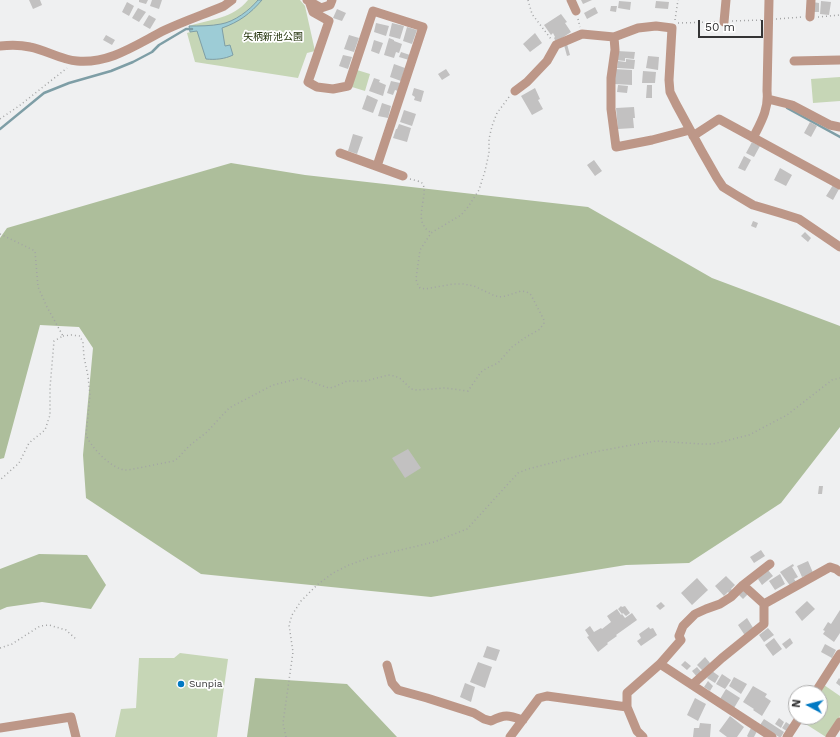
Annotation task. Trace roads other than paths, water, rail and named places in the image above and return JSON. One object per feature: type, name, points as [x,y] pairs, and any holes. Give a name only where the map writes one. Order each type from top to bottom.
[{"type":"street","points":[[0,46],[15,45],[31,47],[76,61],[89,61],[116,55],[165,30],[224,6],[232,0]]},
{"type":"street","points":[[308,1],[321,8],[330,4],[332,0]]},
{"type":"street","points":[[571,0],[576,12]]},
{"type":"street","points":[[724,22],[726,0]]},
{"type":"street","points":[[753,138],[765,112],[768,99],[769,0]]},
{"type":"street","points":[[810,17],[811,0]]},
{"type":"street","points":[[308,1],[313,12],[328,21],[308,82],[317,87],[333,89],[348,86],[373,11],[423,27],[377,166]]},
{"type":"street","points":[[515,92],[547,61],[556,46],[582,34],[614,36],[638,28],[656,26],[672,28],[669,80],[670,92],[716,178],[723,187],[753,205],[799,220],[840,246]]},
{"type":"street","points":[[614,36],[615,50],[611,78],[612,109],[616,147],[692,133],[719,119],[840,185]]},
{"type":"street","points":[[794,61],[840,60]]},
{"type":"street","points":[[768,99],[792,105],[830,125],[840,127]]},
{"type":"street","points":[[340,153],[403,176]]},
{"type":"street","points":[[643,737],[637,732],[627,707],[627,693],[660,664],[682,640],[679,636],[683,626],[694,614],[720,604],[732,597],[743,585],[770,564]]},
{"type":"street","points":[[764,604],[830,567],[840,572]]},
{"type":"street","points":[[692,685],[722,658],[764,624],[764,604],[743,585]]},
{"type":"street","points":[[820,685],[840,654]]},
{"type":"street","points":[[660,664],[772,737]]},
{"type":"street","points":[[387,665],[392,683],[398,690],[474,713],[491,721],[501,716],[509,716],[523,720]]},
{"type":"street","points":[[510,737],[540,698],[547,696],[627,707]]},
{"type":"street","points":[[0,728],[71,716],[76,737]]},
{"type":"street","points":[[830,737],[840,722]]},
{"type":"street","points":[[787,737],[795,725]]},
{"type":"water","points":[[258,0],[262,0],[249,13],[234,23],[222,28],[225,46],[230,45],[233,55],[220,59],[206,59],[197,31],[190,32],[189,26],[209,26],[226,23],[251,8]]},
{"type":"waterway","points":[[0,129],[44,93],[69,83],[111,71],[133,62],[152,52],[159,45],[186,29],[192,29]]},
{"type":"waterway","points":[[787,108],[840,137]]},
{"type":"place","name":"Sunpia","points":[[181,684]]},
{"type":"park label","name":"矢柄新池公園","points":[[273,37]]}]
